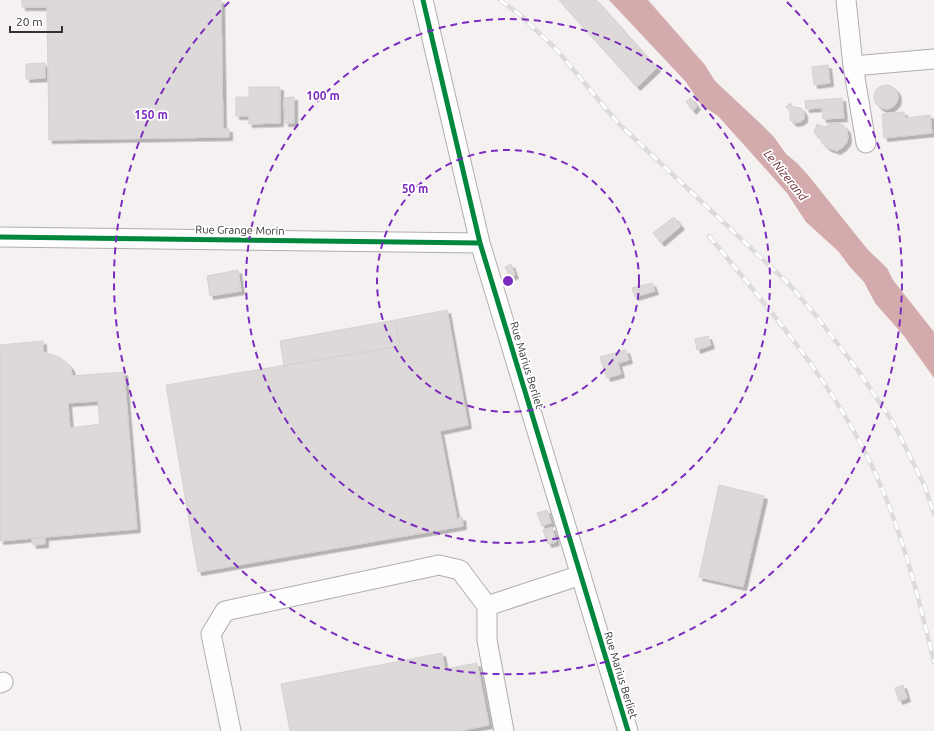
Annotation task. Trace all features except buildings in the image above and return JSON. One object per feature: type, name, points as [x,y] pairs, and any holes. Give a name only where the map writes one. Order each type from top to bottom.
[{"type":"street","name":"Rue Marius Berliet","points":[[423,0],[480,243],[628,731]]},
{"type":"street","points":[[846,0],[853,66],[866,143]]},
{"type":"street","points":[[853,66],[934,59]]},
{"type":"street","name":"Rue Grange Morin","points":[[0,237],[480,243]]},
{"type":"street","points":[[231,731],[211,634],[225,611],[439,565],[460,570],[487,606],[487,640],[504,731]]},
{"type":"street","points":[[487,606],[581,575]]},
{"type":"water","name":"Le Nizerand","points":[[609,0],[648,0],[705,65],[715,81],[774,137],[786,154],[808,175],[868,250],[887,268],[893,280],[934,332],[934,378],[904,336],[875,303],[864,282],[838,251],[806,222],[787,193],[718,116],[701,105],[686,82]]},
{"type":"railway","points":[[500,0],[519,14],[556,49],[618,123],[789,284],[817,317],[857,369],[894,424],[925,487],[934,514]]},
{"type":"railway","points":[[709,236],[806,357],[828,389],[867,456],[883,491],[906,554],[934,662]]},
{"type":"cycle path","points":[[423,0],[480,243],[628,731]]},
{"type":"cycle path","points":[[0,237],[480,243]]}]
